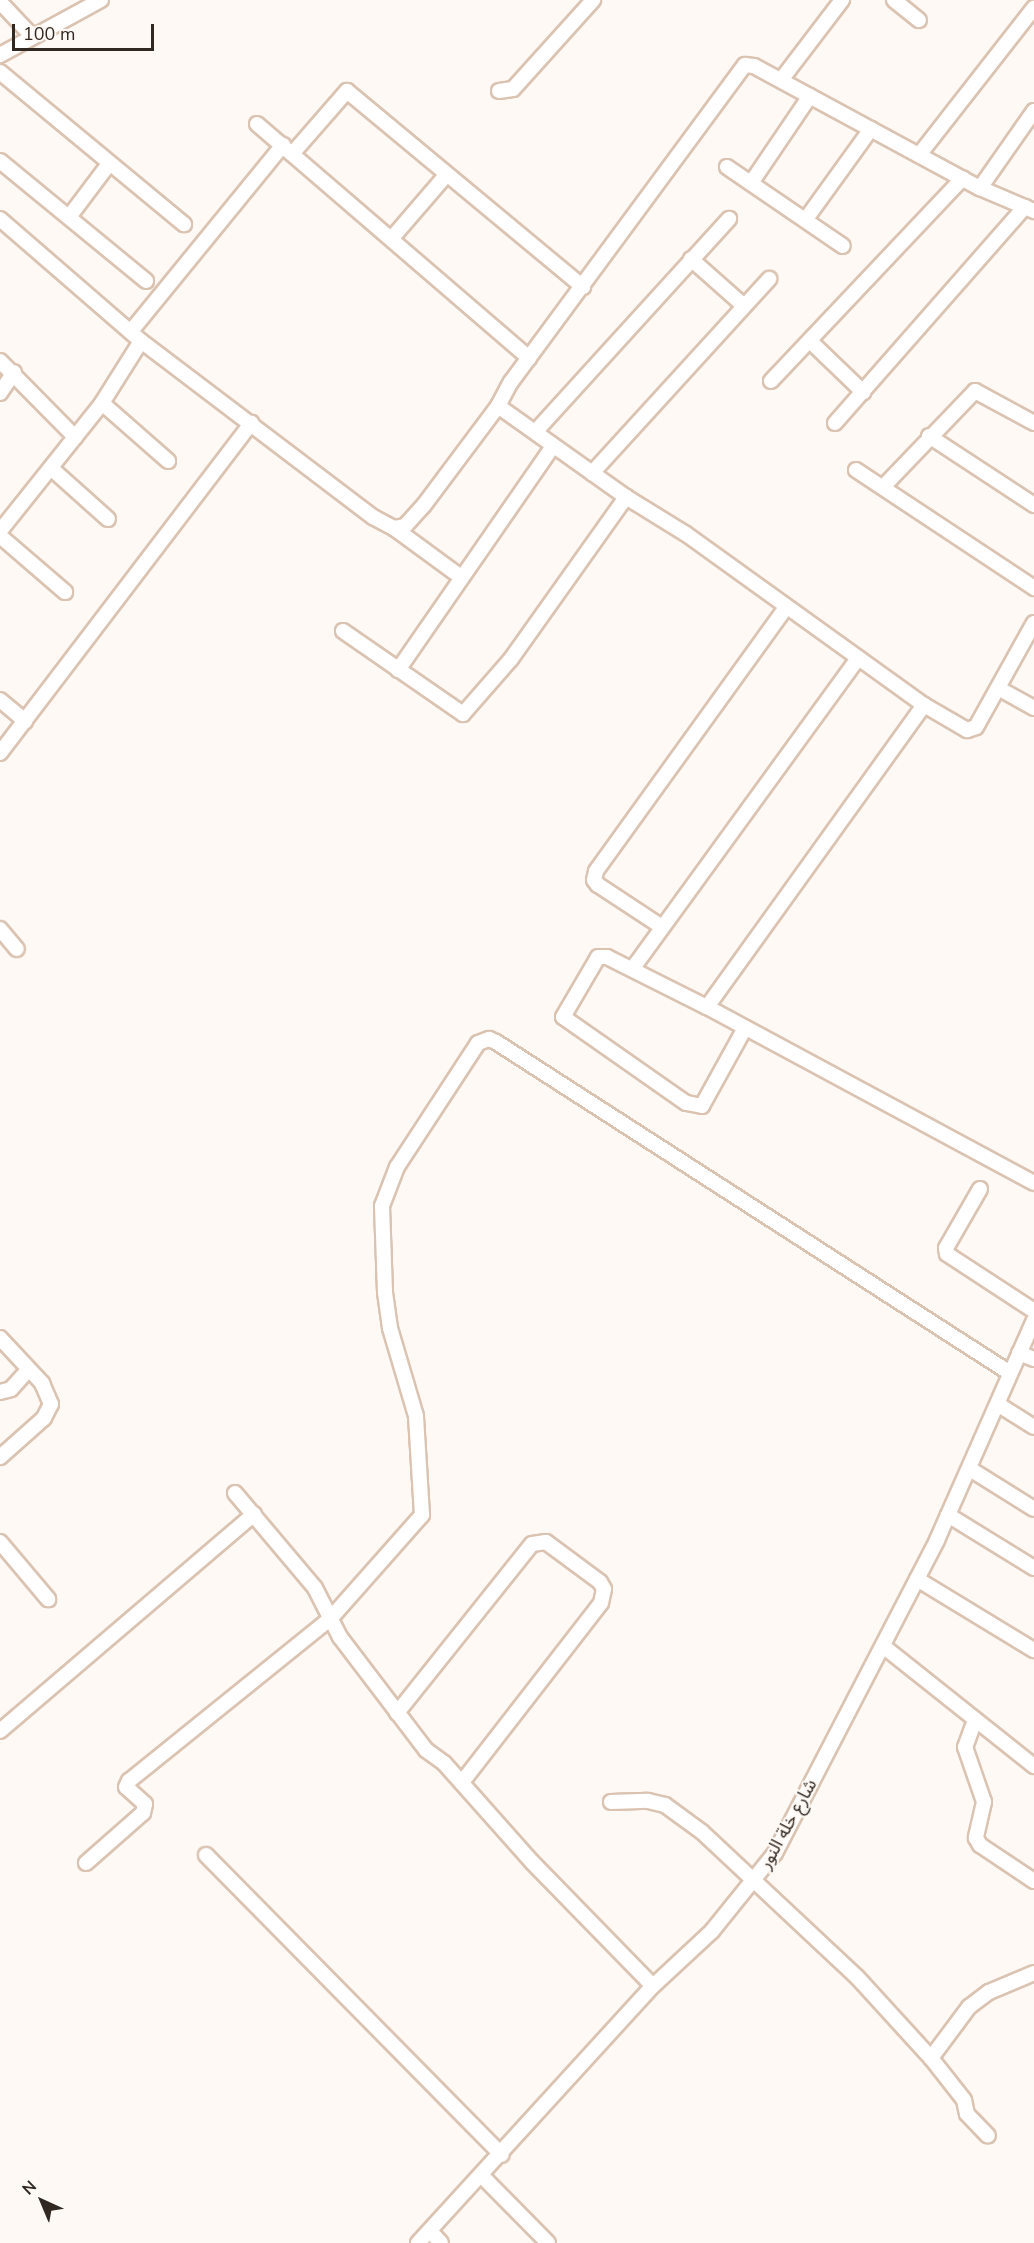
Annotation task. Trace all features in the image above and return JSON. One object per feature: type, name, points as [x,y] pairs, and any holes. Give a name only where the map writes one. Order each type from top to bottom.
[{"type":"street","points":[[0,55],[101,0]]},
{"type":"street","points":[[499,91],[513,89],[593,0]]},
{"type":"street","points":[[781,80],[842,0]]},
{"type":"street","points":[[894,0],[919,20]]},
{"type":"street","points":[[0,2],[32,36]]},
{"type":"street","points":[[919,155],[1034,8]]},
{"type":"street","points":[[394,528],[405,526],[418,512],[498,406],[529,358],[745,65],[754,66],[981,188],[1029,209],[835,423]]},
{"type":"street","points":[[0,72],[184,224]]},
{"type":"street","points":[[0,531],[52,470],[102,403],[136,336],[287,150],[347,91],[583,287]]},
{"type":"street","points":[[751,183],[810,96]]},
{"type":"street","points":[[981,188],[1034,111]]},
{"type":"street","points":[[257,123],[529,358]]},
{"type":"street","points":[[806,219],[871,129]]},
{"type":"street","points":[[0,161],[146,281]]},
{"type":"street","points":[[69,217],[109,164]]},
{"type":"street","points":[[727,167],[843,246]]},
{"type":"street","points":[[392,238],[447,174]]},
{"type":"street","points":[[771,381],[963,178]]},
{"type":"street","points":[[0,219],[136,336],[373,517],[394,528],[462,578]]},
{"type":"street","points":[[536,431],[729,219]]},
{"type":"street","points":[[691,259],[743,305]]},
{"type":"street","points":[[592,473],[769,279]]},
{"type":"street","points":[[810,341],[863,392]]},
{"type":"street","points":[[0,361],[14,372],[75,437]]},
{"type":"street","points":[[0,393],[14,372]]},
{"type":"street","points":[[883,487],[928,436],[975,391],[1034,423]]},
{"type":"street","points":[[102,403],[168,461]]},
{"type":"street","points":[[498,406],[626,497],[686,534],[924,705],[972,731],[1034,624]]},
{"type":"street","points":[[0,753],[251,423]]},
{"type":"street","points":[[928,436],[1034,505]]},
{"type":"street","points":[[398,670],[554,446]]},
{"type":"street","points":[[52,470],[108,519]]},
{"type":"street","points":[[856,470],[1034,588]]},
{"type":"street","points":[[343,631],[463,714],[511,659],[626,497]]},
{"type":"street","points":[[0,536],[65,592]]},
{"type":"street","points":[[662,927],[598,885],[596,871],[786,608]]},
{"type":"street","points":[[633,968],[858,658]]},
{"type":"street","points":[[998,688],[1034,708]]},
{"type":"street","points":[[0,700],[25,721]]},
{"type":"street","points":[[707,1006],[924,705]]},
{"type":"street","points":[[0,929],[17,950]]},
{"type":"street","points":[[745,1028],[702,1106],[686,1103],[563,1017],[598,957],[607,957],[707,1006],[1034,1183]]},
{"type":"street","points":[[86,1863],[143,1814],[145,1804],[126,1787],[129,1781],[330,1619],[422,1515],[416,1416],[390,1328],[385,1292],[382,1206],[397,1167],[478,1042],[489,1039],[496,1042],[1010,1373]]},
{"type":"street","points":[[980,1189],[946,1248],[947,1254],[1034,1311]]},
{"type":"street","name":"شارع خلة النور","points":[[418,2243],[502,2155],[653,1986],[712,1930],[754,1882],[775,1853],[917,1579],[999,1405],[1010,1373],[1034,1320]]},
{"type":"street","points":[[0,1338],[49,1394],[51,1404],[44,1418],[0,1457]]},
{"type":"street","points":[[1019,1353],[1034,1359]]},
{"type":"street","points":[[0,1404],[5,1390],[28,1370]]},
{"type":"street","points":[[999,1405],[1034,1426]]},
{"type":"street","points":[[970,1469],[1034,1509]]},
{"type":"street","points":[[236,1493],[311,1582],[330,1619],[426,1750],[462,1782],[532,1862],[653,1986]]},
{"type":"street","points":[[0,1731],[254,1514]]},
{"type":"street","points":[[948,1515],[1034,1568]]},
{"type":"street","points":[[0,1542],[48,1599]]},
{"type":"street","points":[[397,1713],[532,1544],[546,1542],[600,1582],[604,1589],[601,1603],[462,1782]]},
{"type":"street","points":[[917,1579],[1034,1650]]},
{"type":"street","points":[[883,1646],[1034,1766]]},
{"type":"street","points":[[975,1720],[965,1747],[984,1802],[976,1838],[980,1845],[1034,1881]]},
{"type":"street","points":[[611,1802],[648,1801],[664,1805],[702,1832],[857,1977],[931,2058],[964,2100],[967,2114],[988,2136]]},
{"type":"street","points":[[206,1855],[502,2155]]},
{"type":"street","points":[[931,2058],[969,2007],[989,1992],[1034,1973]]},
{"type":"street","points":[[482,2176],[548,2243]]},
{"type":"street","points":[[430,2231],[441,2243]]}]
